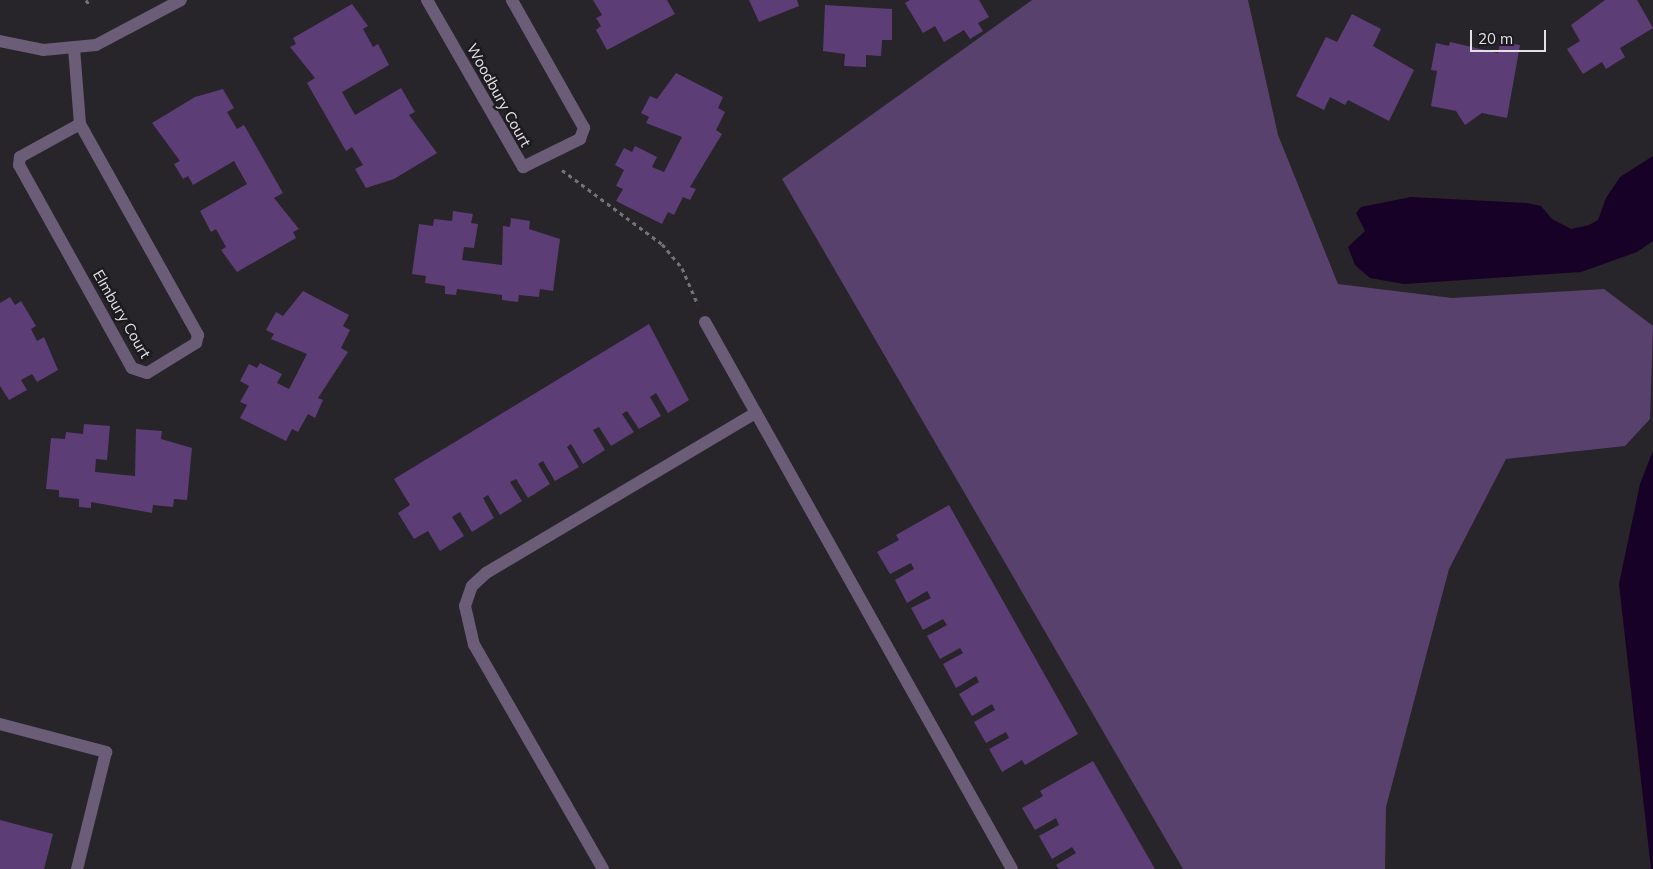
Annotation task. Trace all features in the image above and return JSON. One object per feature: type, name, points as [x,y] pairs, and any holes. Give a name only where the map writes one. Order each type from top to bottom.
[{"type":"street","points":[[0,41],[43,50],[74,48],[109,40],[181,0]]},
{"type":"street","name":"Woodbury Court","points":[[427,0],[520,165],[533,166],[580,139],[584,128],[512,0]]},
{"type":"street","name":"Elmbury Court","points":[[74,48],[80,124],[198,335],[196,343],[147,373],[132,368],[19,165],[20,158],[80,124]]},
{"type":"street","points":[[705,322],[1012,869]]},
{"type":"street","points":[[603,869],[474,645],[467,627],[465,606],[472,586],[486,573],[756,413]]},
{"type":"street","points":[[0,724],[106,752],[77,869]]},
{"type":"path","points":[[86,0],[90,6]]},
{"type":"path","points":[[546,158],[662,244],[682,268],[705,322]]},
{"type":"shaded area","points":[[1032,0],[1248,0],[1278,135],[1338,284],[1452,298],[1604,289],[1653,326],[1650,419],[1625,446],[1506,459],[1449,569],[1386,807],[1385,869],[1183,869],[782,179]]},
{"type":"shaded area","points":[[1653,156],[1653,241],[1637,252],[1581,272],[1404,284],[1370,278],[1355,265],[1348,247],[1365,231],[1356,213],[1361,207],[1411,197],[1527,203],[1541,206],[1552,219],[1571,229],[1589,225],[1598,220],[1606,198],[1620,177]]},
{"type":"shaded area","points":[[1653,451],[1653,869],[1651,869],[1619,584],[1640,484]]},
{"type":"building","points":[[593,0],[667,0],[675,14],[607,50],[596,30],[601,26],[596,18],[602,15]]},
{"type":"building","points":[[749,0],[797,0],[799,6],[759,22]]},
{"type":"building","points":[[910,0],[979,0],[989,17],[978,23],[983,31],[970,39],[964,30],[944,42],[935,26],[923,33],[905,3]]},
{"type":"building","points":[[1605,0],[1637,0],[1653,28],[1620,48],[1625,57],[1606,69],[1602,62],[1583,74],[1567,49],[1580,41],[1571,25]]},
{"type":"building","points":[[352,4],[368,26],[363,29],[373,47],[378,44],[389,65],[342,92],[355,115],[401,88],[415,112],[409,115],[437,153],[394,179],[366,188],[355,169],[363,165],[352,147],[346,151],[307,83],[315,78],[290,47],[296,44],[293,38]]},
{"type":"building","points":[[825,5],[892,9],[892,40],[882,40],[881,56],[866,55],[866,67],[844,66],[845,54],[823,51]]},
{"type":"building","points":[[1352,14],[1381,29],[1373,46],[1414,70],[1389,121],[1348,100],[1345,105],[1330,97],[1324,110],[1296,96],[1326,37],[1337,42]]},
{"type":"building","points":[[1450,42],[1498,53],[1500,42],[1520,45],[1507,118],[1482,113],[1465,125],[1456,111],[1431,106],[1437,71],[1431,70],[1436,43],[1449,46]]},
{"type":"building","points":[[676,73],[723,97],[718,108],[725,112],[716,130],[722,134],[690,187],[696,189],[690,200],[683,197],[674,215],[668,212],[662,224],[616,201],[623,189],[616,186],[624,170],[615,165],[624,148],[632,152],[635,146],[657,157],[652,167],[664,172],[682,137],[646,123],[649,117],[641,113],[650,96],[657,99]]},
{"type":"building","points":[[223,89],[234,108],[227,112],[237,129],[244,125],[283,193],[274,198],[299,229],[293,232],[296,238],[237,272],[221,250],[226,247],[216,229],[211,232],[200,211],[247,184],[234,161],[193,185],[188,176],[183,179],[174,164],[180,161],[152,123],[195,97]]},
{"type":"building","points":[[453,211],[473,214],[471,223],[478,224],[474,248],[464,247],[462,260],[502,265],[503,226],[510,227],[511,218],[530,221],[529,229],[560,239],[553,291],[540,289],[539,297],[519,295],[518,302],[502,300],[502,295],[457,289],[456,295],[445,294],[445,286],[425,283],[426,276],[412,274],[419,224],[433,226],[434,219],[452,221]]},
{"type":"building","points":[[303,291],[349,315],[343,326],[350,330],[341,348],[348,352],[318,398],[323,400],[315,418],[308,414],[298,432],[292,429],[286,441],[240,418],[247,405],[240,402],[249,386],[240,381],[249,364],[257,368],[260,363],[282,374],[277,383],[289,389],[307,354],[271,339],[274,334],[266,330],[276,312],[283,316]]},
{"type":"building","points":[[10,297],[15,305],[21,301],[36,326],[31,329],[37,341],[44,337],[58,370],[37,382],[32,374],[21,380],[27,390],[9,400],[0,386],[0,303]]},
{"type":"building","points":[[649,324],[689,400],[668,413],[656,393],[650,397],[661,416],[639,429],[627,411],[622,414],[634,432],[611,446],[599,427],[593,430],[605,450],[583,464],[571,444],[567,447],[579,467],[555,481],[543,461],[538,464],[550,484],[528,498],[516,479],[510,482],[522,501],[500,515],[488,495],[483,498],[494,518],[472,532],[460,512],[452,517],[464,536],[440,551],[428,531],[414,539],[398,513],[410,505],[394,479]]},
{"type":"building","points":[[84,424],[110,426],[107,460],[96,459],[95,472],[135,476],[136,429],[162,431],[161,439],[192,448],[187,500],[174,499],[173,507],[153,505],[152,513],[91,502],[91,508],[79,507],[79,499],[59,497],[59,490],[46,489],[51,438],[65,439],[66,432],[83,434]]},
{"type":"building","points":[[949,505],[1078,734],[1025,765],[1022,760],[1002,772],[989,749],[1009,738],[1006,732],[986,743],[974,722],[995,710],[992,704],[972,716],[959,694],[979,682],[976,676],[956,688],[943,664],[963,653],[960,648],[940,659],[927,636],[947,625],[943,619],[923,630],[911,608],[931,598],[927,591],[907,603],[895,580],[914,569],[911,563],[890,574],[877,552],[899,540],[896,535]]},
{"type":"building","points":[[1093,761],[1155,869],[1059,869],[1056,865],[1076,853],[1072,847],[1052,859],[1039,836],[1059,825],[1056,818],[1035,830],[1022,808],[1043,796],[1040,791]]},
{"type":"building","points":[[0,820],[53,834],[44,869],[0,869]]}]
